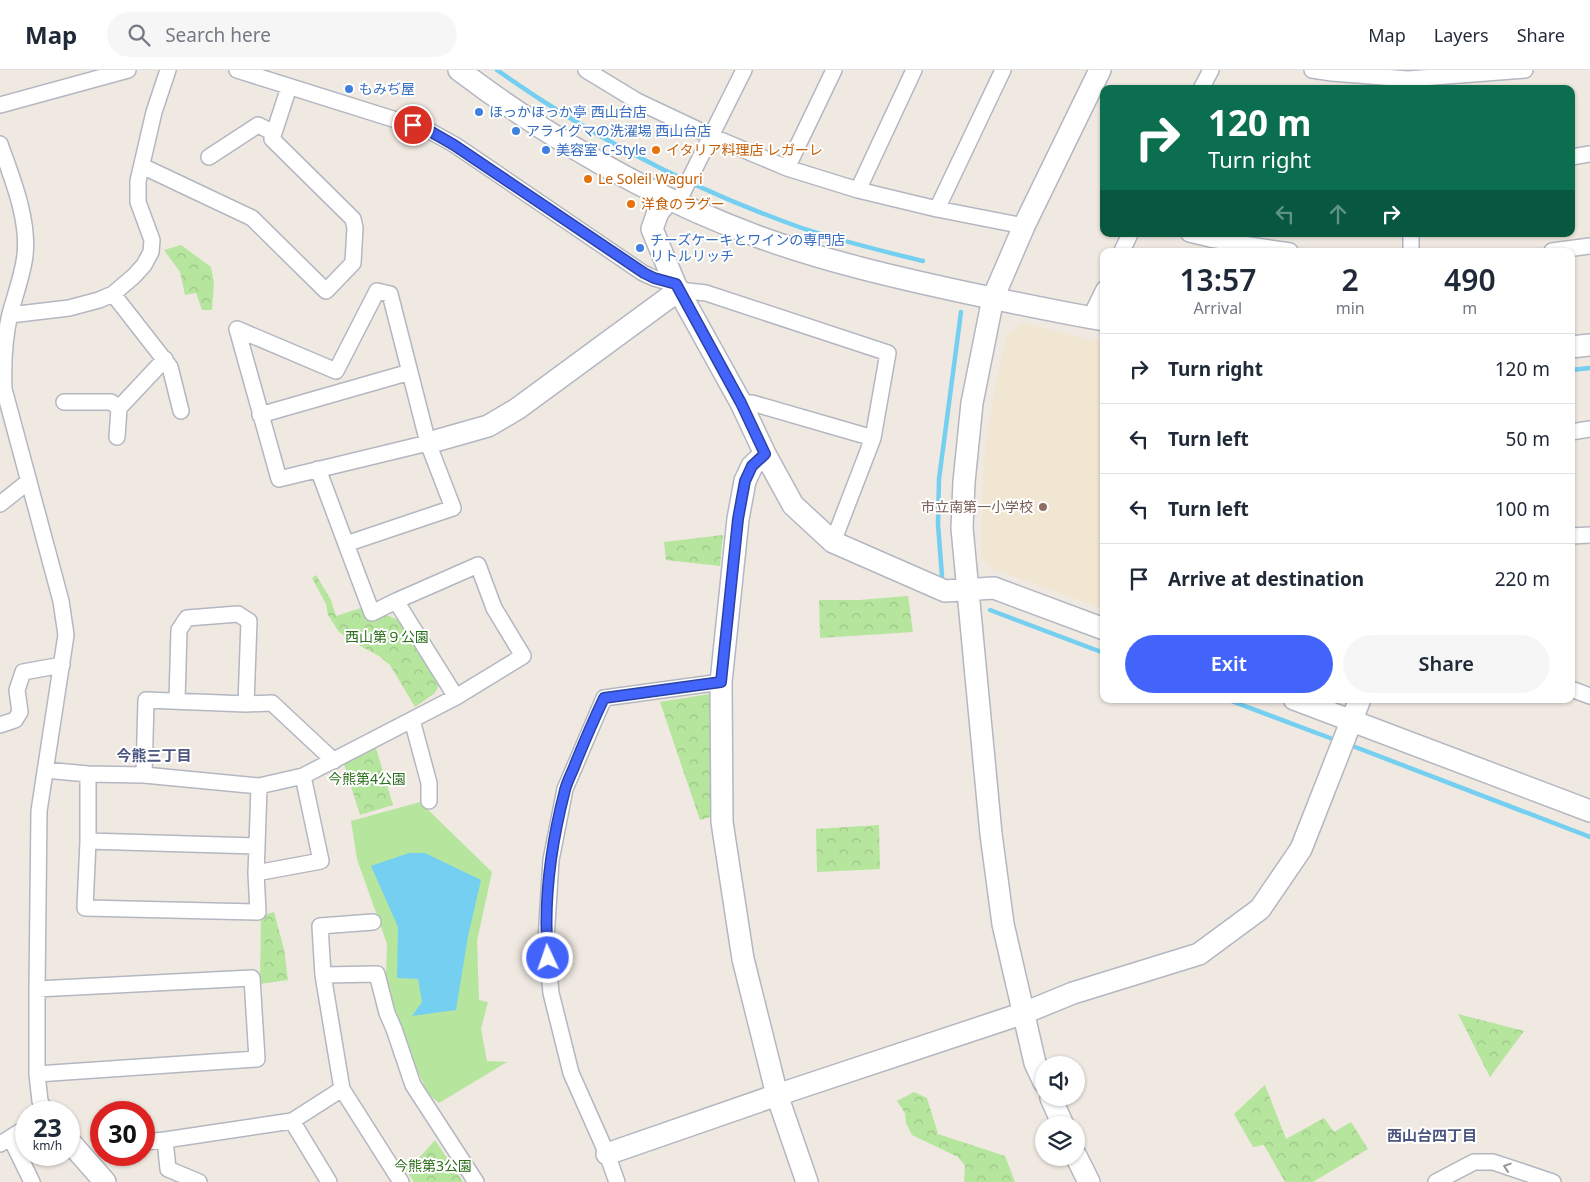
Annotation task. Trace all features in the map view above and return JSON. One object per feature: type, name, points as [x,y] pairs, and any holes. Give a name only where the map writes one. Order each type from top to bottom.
[{"type":"street","points":[[0,105],[128,70]]},
{"type":"street","points":[[10,315],[69,308],[99,300],[113,294],[144,265],[151,252],[152,240],[138,202],[138,181],[154,112],[168,70]]},
{"type":"street","points":[[237,70],[428,130],[454,145],[654,278],[677,287],[706,293],[888,353],[873,438],[833,542]]},
{"type":"street","points":[[459,70],[501,102],[594,160],[680,191],[758,236],[834,262],[993,298],[1097,319],[1100,306]]},
{"type":"street","points":[[586,70],[637,101],[711,136],[787,168],[858,190],[937,209],[1024,226]]},
{"type":"street","points":[[744,70],[711,136],[680,191],[658,212],[652,229],[677,287],[741,403],[765,454],[793,505],[833,542],[945,591],[994,588],[1100,627]]},
{"type":"street","points":[[787,168],[834,70]]},
{"type":"street","points":[[858,190],[914,70]]},
{"type":"street","points":[[937,209],[1003,70]]},
{"type":"street","points":[[1035,1063],[1003,924],[990,834],[962,528],[964,482],[972,403],[993,298],[1024,226],[1100,70]]},
{"type":"street","points":[[1203,85],[1211,70]]},
{"type":"street","points":[[1312,70],[1408,79],[1525,70]]},
{"type":"street","points":[[142,166],[252,218],[326,291],[353,263],[355,228],[353,219],[272,139],[289,87]]},
{"type":"street","points":[[209,157],[258,124],[274,133]]},
{"type":"street","points":[[1,149],[25,226],[25,255],[10,315],[3,358],[4,389],[61,601],[66,635],[39,810],[36,989],[37,1074],[40,1101]]},
{"type":"street","points":[[1575,156],[1590,154]]},
{"type":"street","points":[[1202,237],[1270,248]]},
{"type":"street","points":[[1575,248],[1590,246]]},
{"type":"street","points":[[336,371],[238,329],[260,415],[279,478],[428,443],[488,426],[517,409],[677,287]]},
{"type":"street","points":[[341,390],[336,371],[377,291],[390,294],[428,443],[453,508],[346,544]]},
{"type":"street","points":[[113,294],[170,367],[182,411]]},
{"type":"street","points":[[1575,347],[1590,345]]},
{"type":"street","points":[[117,437],[119,408],[165,359]]},
{"type":"street","points":[[260,415],[341,390],[410,372]]},
{"type":"street","points":[[64,402],[111,402],[119,408]]},
{"type":"street","points":[[741,403],[752,403],[873,438]]},
{"type":"street","points":[[1575,431],[1590,429]]},
{"type":"street","points":[[765,454],[752,466],[745,481],[738,519],[721,682],[722,822],[743,959],[777,1095],[807,1182]]},
{"type":"street","points":[[45,770],[88,774],[144,775],[259,786],[303,776],[456,697],[523,656],[494,608],[478,565],[372,613],[318,469]]},
{"type":"street","points":[[0,504],[28,481]]},
{"type":"street","points":[[1575,536],[1590,535]]},
{"type":"street","points":[[396,601],[456,697]]},
{"type":"street","points":[[177,700],[179,630],[187,618],[238,614],[249,621],[246,704]]},
{"type":"street","points":[[0,725],[15,720],[20,712],[17,690],[23,672],[62,666]]},
{"type":"street","points":[[618,1182],[571,1073],[551,993],[546,940],[548,903],[552,860],[565,789],[604,698],[721,682]]},
{"type":"street","points":[[1575,690],[1590,696]]},
{"type":"street","points":[[144,775],[146,700],[246,704],[272,703],[334,761]]},
{"type":"street","points":[[1305,703],[1590,812]]},
{"type":"street","points":[[607,1154],[1024,1013],[1074,993],[1199,954],[1260,909],[1301,849],[1358,703]]},
{"type":"street","points":[[412,720],[429,782],[428,801]]},
{"type":"street","points":[[88,774],[85,908],[258,912],[256,846],[259,786]]},
{"type":"street","points":[[256,874],[322,861],[303,776]]},
{"type":"street","points":[[88,841],[256,846]]},
{"type":"street","points":[[373,922],[320,926],[323,975],[342,1089],[401,1182]]},
{"type":"street","points":[[323,975],[377,974],[387,1013],[413,1085],[476,1182]]},
{"type":"street","points":[[36,989],[252,978],[257,1059],[37,1074]]},
{"type":"street","points":[[155,1141],[292,1122],[342,1089]]},
{"type":"street","points":[[292,1122],[330,1182]]},
{"type":"street","points":[[165,1140],[168,1169],[200,1182]]},
{"type":"street","points":[[6,1142],[32,1182]]},
{"type":"street","points":[[80,1154],[105,1182]]},
{"type":"street","points":[[1436,1182],[1474,1162],[1493,1162],[1553,1182]]},
{"type":"street","points":[[1081,1166],[1089,1182]]},
{"type":"shaded area","name":"市立南第一小学校","points":[[1022,323],[1100,342],[1100,608],[991,568],[981,555],[984,459],[995,388],[1007,335]]},
{"type":"green space","points":[[181,245],[211,267],[214,283],[212,310],[202,310],[196,293],[185,295],[180,272],[164,250]]},
{"type":"green space","points":[[723,535],[720,566],[666,560],[664,542]]},
{"type":"green space","name":"西山第９公園","points":[[316,575],[331,600],[336,616],[364,607],[402,621],[439,685],[435,693],[415,707],[390,665],[379,656],[339,632],[328,615],[326,604],[312,578]]},
{"type":"green space","points":[[908,596],[913,632],[820,638],[819,600],[859,600]]},
{"type":"green space","points":[[715,693],[714,816],[700,820],[660,702]]},
{"type":"green space","name":"今熊第4公園","points":[[375,745],[393,805],[360,815],[343,761]]},
{"type":"green space","points":[[420,802],[492,872],[477,941],[479,1000],[488,1002],[481,1029],[487,1061],[507,1062],[439,1103],[428,1094],[408,1050],[386,979],[387,944],[357,859],[351,821]]},
{"type":"green space","points":[[879,825],[880,869],[817,872],[816,829]]},
{"type":"green space","points":[[274,912],[284,949],[288,980],[260,984],[261,916]]},
{"type":"green space","points":[[1458,1014],[1524,1031],[1490,1077]]},
{"type":"green space","points":[[1265,1085],[1286,1139],[1324,1118],[1334,1132],[1351,1122],[1368,1149],[1313,1182],[1285,1182],[1264,1145],[1253,1147],[1234,1114]]},
{"type":"green space","points":[[914,1092],[927,1098],[938,1134],[1005,1156],[1015,1182],[964,1182],[965,1166],[958,1157],[912,1135],[906,1123],[905,1113],[897,1101]]},
{"type":"green space","name":"今熊第3公園","points":[[435,1140],[463,1182],[414,1182],[405,1169],[419,1158]]},
{"type":"water","points":[[409,853],[425,853],[481,880],[468,936],[456,1010],[412,1016],[422,1002],[418,979],[397,978],[398,927],[371,866]]},
{"type":"waterway","points":[[497,70],[605,139],[720,196],[814,232],[923,261]]},
{"type":"waterway","points":[[942,576],[938,524],[939,479],[961,312]]},
{"type":"waterway","points":[[1575,370],[1590,368]]},
{"type":"waterway","points":[[990,610],[1100,651]]},
{"type":"waterway","points":[[1237,703],[1330,738]]},
{"type":"waterway","points":[[1350,745],[1590,837]]},
{"type":"place","name":"もみぢ屋","points":[[349,89]]},
{"type":"place","name":"ほっかほっか亭 西山台店","points":[[479,112]]},
{"type":"place","name":"アライグマの洗濯場 西山台店","points":[[516,131]]},
{"type":"place","name":"美容室 C-Style","points":[[546,150]]},
{"type":"place","name":"イタリア料理店 レガーレ","points":[[656,150]]},
{"type":"place","name":"Le Soleil Waguri","points":[[588,179]]},
{"type":"place","name":"洋食のラグー","points":[[631,204]]},
{"type":"place","name":"チーズケーキとワインの専門店 リトルリッチ","points":[[640,248]]},
{"type":"place","name":"市立南第一小学校","points":[[1043,507]]},
{"type":"district","name":"今熊三丁目","points":[[154,756]]},
{"type":"district","name":"西山台四丁目","points":[[1432,1136]]},
{"type":"route","points":[[413,125],[428,130],[454,145],[644,273],[676,284],[741,403],[765,454],[752,466],[745,481],[738,519],[721,682],[604,698],[594,718],[565,789],[552,860],[546,940],[548,958]]}]
